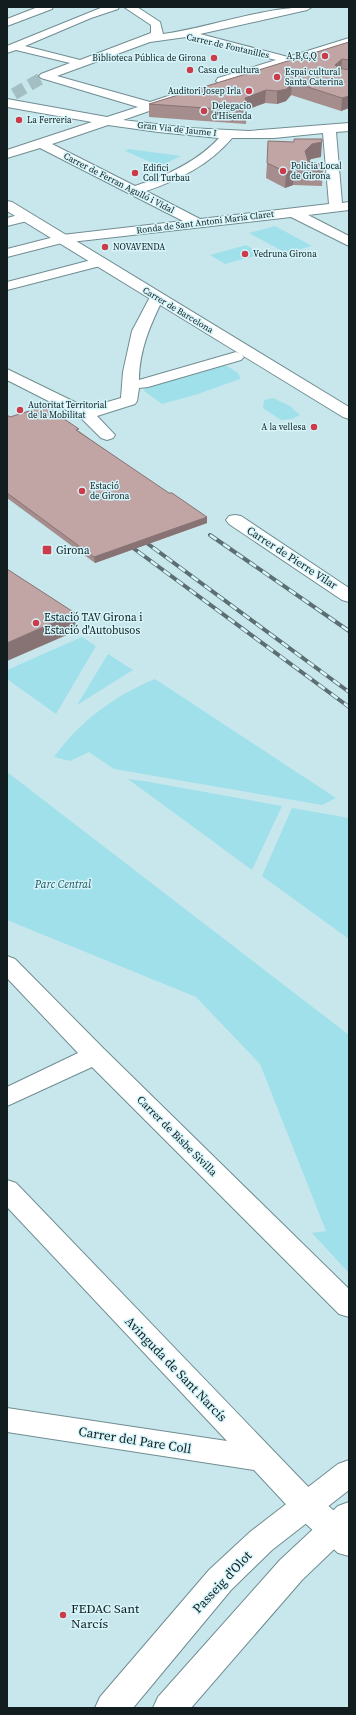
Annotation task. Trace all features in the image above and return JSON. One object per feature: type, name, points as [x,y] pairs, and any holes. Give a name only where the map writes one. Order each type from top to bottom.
[{"type":"street","points":[[7,23],[48,7]]},
{"type":"street","points":[[7,50],[87,16],[114,7]]},
{"type":"street","points":[[129,7],[156,24],[158,28],[157,34],[148,39]]},
{"type":"street","points":[[186,34],[307,7]]},
{"type":"street","name":"Carrer de Fontanilles","points":[[149,106],[45,76],[148,39],[186,34],[298,64]]},
{"type":"street","points":[[213,84],[298,64],[349,41]]},
{"type":"street","points":[[21,49],[76,60]]},
{"type":"street","points":[[7,154],[41,144],[188,92]]},
{"type":"street","name":"Gran Via de Jaume I","points":[[7,103],[106,121],[229,134],[267,134],[349,127]]},
{"type":"street","points":[[329,129],[333,161],[327,176],[342,206]]},
{"type":"street","points":[[134,191],[172,176],[202,160],[213,152],[229,134]]},
{"type":"street","name":"Carrer de Ferran Agulló i Vidal","points":[[41,144],[197,223]]},
{"type":"street","points":[[317,163],[333,161]]},
{"type":"street","name":"Carrer de Barcelona","points":[[7,205],[348,412]]},
{"type":"street","name":"Ronda de Sant Antoni Maria Claret","points":[[7,253],[62,239],[342,206]]},
{"type":"street","points":[[292,212],[349,242]]},
{"type":"street","points":[[7,222],[26,217]]},
{"type":"street","points":[[7,286],[99,262]]},
{"type":"street","points":[[86,414],[129,401],[131,372],[140,331],[157,297]]},
{"type":"street","points":[[142,384],[236,357]]},
{"type":"street","points":[[7,374],[86,414],[107,435]]},
{"type":"street","name":"Carrer de Pierre Vilar","points":[[235,520],[349,596]]},
{"type":"street","name":"Carrer de Bisbe Sivilla","points":[[7,964],[95,1054],[349,1306]]},
{"type":"street","points":[[7,1097],[95,1054]]},
{"type":"street","name":"Avinguda de Sant Narcís","points":[[7,1190],[196,1390],[264,1459],[306,1505],[344,1530]]},
{"type":"street","name":"Carrer del Pare Coll","points":[[7,1420],[264,1459]]},
{"type":"street","name":"Passeig d'Olot","points":[[112,1708],[220,1580],[261,1541],[349,1472]]},
{"type":"street","points":[[170,1708],[291,1570],[344,1530]]},
{"type":"green space","points":[[129,149],[181,156],[160,166],[125,151]]},
{"type":"green space","points":[[275,226],[312,246],[286,253],[249,233]]},
{"type":"green space","points":[[246,245],[261,254],[225,264],[210,255]]},
{"type":"green space","points":[[218,364],[229,367],[239,374],[240,379],[198,394],[162,404],[144,391],[145,387]]},
{"type":"green space","points":[[273,398],[290,406],[300,415],[292,419],[281,420],[263,408],[264,400]]},
{"type":"green space","points":[[82,637],[96,646],[56,714],[7,679],[7,670]]},
{"type":"green space","points":[[108,654],[133,670],[77,705]]},
{"type":"green space","points":[[155,679],[336,798],[322,805],[114,769],[89,752],[70,761],[54,757],[75,732],[99,711],[126,693]]},
{"type":"green space","name":"Parc Central","points":[[7,772],[349,1035],[349,1273],[312,1233],[326,1231],[260,1064],[196,997],[7,920]]},
{"type":"green space","points":[[128,779],[144,781],[282,806],[252,870]]},
{"type":"green space","points":[[292,808],[349,818],[349,939],[262,876]]},
{"type":"building","points":[[349,42],[349,60],[342,59],[335,65],[338,68],[349,70],[349,96],[342,98],[292,82],[287,89],[277,91],[266,90],[245,98],[247,111],[149,104]]},
{"type":"building","points":[[294,139],[322,139],[322,142],[312,144],[305,151],[308,161],[323,165],[323,171],[294,170],[286,172],[267,163],[268,141],[294,142]]},
{"type":"building","name":"Estació de Girona","points":[[45,406],[79,429],[76,430],[207,517],[94,557],[7,493],[7,415],[10,417]]},
{"type":"building","points":[[7,569],[75,613],[7,643]]},
{"type":"tunnel","points":[[14,94],[40,79]]},
{"type":"railway","points":[[210,535],[349,631]]},
{"type":"railway","points":[[140,538],[349,692]]},
{"type":"railway","points":[[125,542],[349,707]]},
{"type":"place","name":"A,B,C,Q","points":[[325,56]]},
{"type":"place","name":"Biblioteca Pública de Girona","points":[[214,58]]},
{"type":"place","name":"Casa de cultura","points":[[190,70]]},
{"type":"place","name":"Espai cultural Santa Caterina","points":[[277,77]]},
{"type":"place","name":"Auditori Josep Irla","points":[[249,91]]},
{"type":"place","name":"Delegacio d'Hisenda","points":[[204,111]]},
{"type":"place","name":"La Ferreria","points":[[19,120]]},
{"type":"place","name":"Policia Local de Girona","points":[[283,171]]},
{"type":"place","name":"Edifici Coll Turbau","points":[[135,173]]},
{"type":"place","name":"NOVAVENDA","points":[[105,247]]},
{"type":"place","name":"Vedruna Girona","points":[[245,254]]},
{"type":"place","name":"Autoritat Territorial de la Mobilitat","points":[[20,410]]},
{"type":"place","name":"A la vellesa","points":[[314,427]]},
{"type":"place","name":"Estació de Girona","points":[[82,491]]},
{"type":"place","name":"Girona","points":[[47,550]]},
{"type":"place","name":"Estació TAV Girona i Estació d'Autobusos","points":[[36,623]]},
{"type":"place","name":"FEDAC Sant Narcís","points":[[63,1615]]}]
